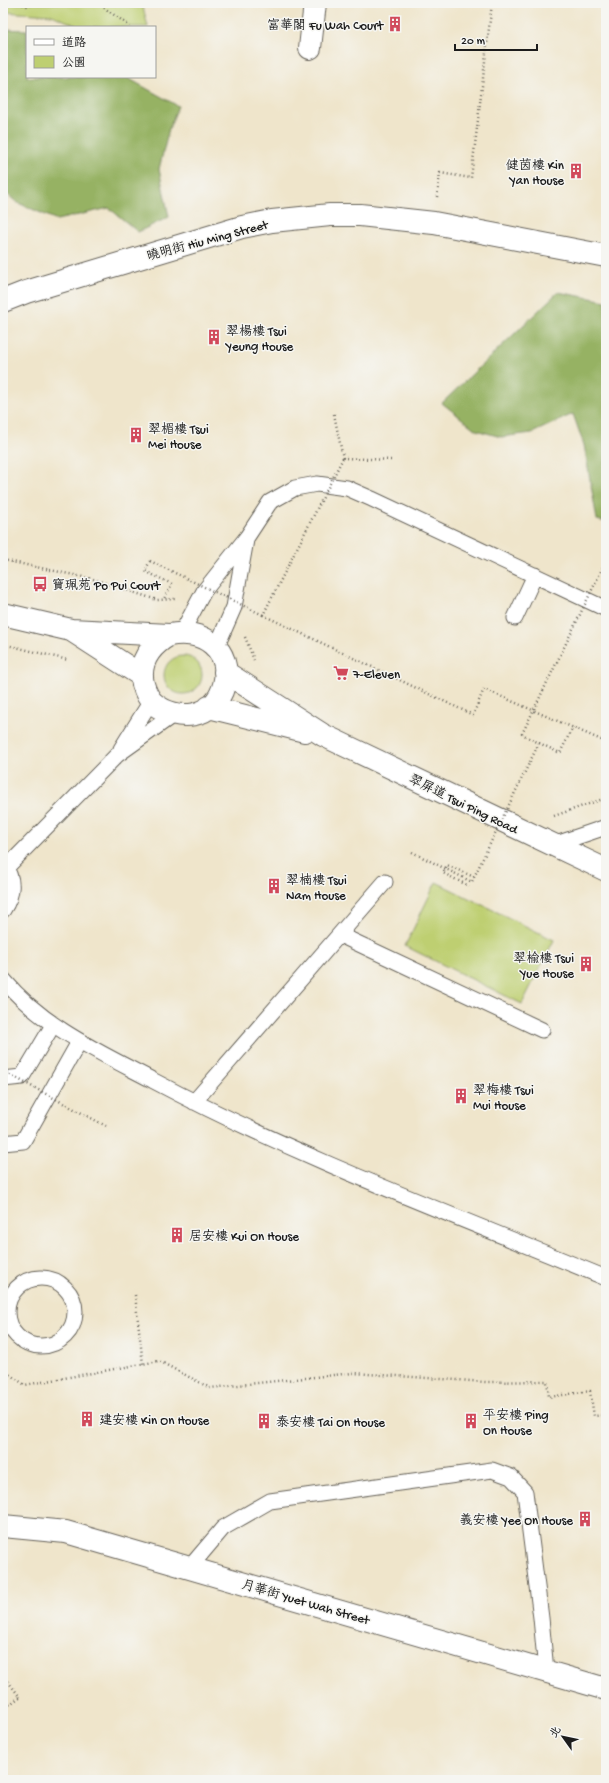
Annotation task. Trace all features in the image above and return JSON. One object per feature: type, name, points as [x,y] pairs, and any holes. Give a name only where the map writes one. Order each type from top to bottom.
[{"type":"street","points":[[310,48],[315,3]]},
{"type":"street","name":"曉明街 Hiu Ming Street","points":[[3,301],[26,292],[212,235],[272,221],[308,217],[360,215],[404,219],[434,223],[606,256]]},
{"type":"street","points":[[3,614],[71,630],[195,634],[206,639],[216,648],[223,659],[225,672],[224,686],[210,707],[198,713],[186,716],[172,715],[151,701],[144,690],[142,676],[143,663],[149,651],[158,642],[175,634]]},
{"type":"street","points":[[71,630],[142,676]]},
{"type":"street","name":"翠屏道 Tsui Ping Road","points":[[225,672],[323,735],[606,870]]},
{"type":"street","name":"翠屏道 Tsui Ping Road","points":[[210,707],[323,735]]},
{"type":"street","name":"月華街 Yuet Wah Street","points":[[3,1526],[66,1532],[606,1688]]},
{"type":"lane","points":[[175,634],[204,592],[247,537],[270,502],[295,488],[317,484],[347,488],[606,609]]},
{"type":"lane","points":[[216,648],[234,607],[247,537]]},
{"type":"lane","points":[[515,618],[536,575]]},
{"type":"lane","points":[[117,755],[151,701]]},
{"type":"lane","points":[[3,910],[10,899],[12,888],[10,878],[4,866],[117,755],[172,715]]},
{"type":"lane","points":[[553,845],[606,827]]},
{"type":"lane","points":[[194,1102],[385,882]]},
{"type":"lane","points":[[340,935],[542,1030]]},
{"type":"lane","points":[[3,979],[15,993],[53,1025],[79,1042],[266,1138],[606,1278]]},
{"type":"lane","points":[[3,1079],[22,1077],[53,1025]]},
{"type":"lane","points":[[3,1144],[23,1141],[79,1042]]},
{"type":"lane","points":[[33,1278],[54,1280],[63,1285],[70,1293],[75,1303],[76,1314],[74,1324],[68,1335],[58,1342],[47,1346],[36,1347],[24,1343],[15,1335],[5,1320],[8,1301],[14,1291],[23,1282],[33,1278]]},
{"type":"lane","points":[[190,1567],[223,1528],[270,1501],[492,1470],[511,1476],[525,1492],[541,1618],[546,1671]]},
{"type":"path","points":[[19,3],[26,6],[44,3]]},
{"type":"path","points":[[97,3],[130,26]]},
{"type":"path","points":[[436,202],[440,173],[471,178],[492,3]]},
{"type":"path","points":[[263,615],[343,458],[334,414]]},
{"type":"path","points":[[343,458],[393,460]]},
{"type":"path","points":[[3,560],[92,579],[157,600],[171,598],[197,604]]},
{"type":"path","points":[[164,599],[172,584],[145,571],[150,561],[473,715],[484,689],[606,742]]},
{"type":"path","points":[[573,727],[560,753],[522,734],[606,561]]},
{"type":"path","points":[[412,852],[472,882],[539,742]]},
{"type":"path","points":[[553,816],[606,798]]},
{"type":"path","points":[[507,802],[514,805]]},
{"type":"path","points":[[469,886],[443,873],[447,864],[474,877]]},
{"type":"path","points":[[3,1071],[106,1126]]},
{"type":"path","points":[[134,1295],[143,1364]]},
{"type":"path","points":[[3,1370],[25,1385],[159,1361],[210,1388],[353,1373],[486,1382],[547,1381],[549,1397],[590,1391],[594,1416],[606,1415]]},
{"type":"path","points":[[3,1675],[20,1697],[3,1709]]},
{"type":"green space","points":[[3,3],[142,3],[148,26],[78,26],[52,15],[3,12]]},
{"type":"green space","points":[[3,29],[26,30],[26,78],[128,78],[178,106],[169,129],[159,169],[169,217],[138,232],[109,208],[57,220],[16,202],[3,190]]},
{"type":"green space","points":[[558,292],[606,301],[606,522],[597,520],[584,445],[573,414],[532,433],[501,437],[476,430],[442,403]]},
{"type":"green space","points":[[179,656],[187,656],[199,665],[202,675],[199,685],[193,691],[187,694],[179,694],[167,685],[164,679],[164,671],[173,659]]},
{"type":"green space","points":[[436,882],[554,940],[522,1004],[405,946]]},
{"type":"place","name":"富華閣 Fu Wah Court","points":[[395,24]]},
{"type":"place","name":"健茵樓 Kin Yan House","points":[[576,171]]},
{"type":"place","name":"翠楊樓 Tsui Yeung House","points":[[214,337]]},
{"type":"place","name":"翠楣樓 Tsui Mei House","points":[[136,435]]},
{"type":"place","name":"寶珮苑 Po Pui Court","points":[[40,584]]},
{"type":"place","name":"7-Eleven","points":[[341,673]]},
{"type":"place","name":"翠楠樓 Tsui Nam House","points":[[274,886]]},
{"type":"place","name":"翠榆樓 Tsui Yue House","points":[[586,964]]},
{"type":"place","name":"翠梅樓 Tsui Mui House","points":[[461,1096]]},
{"type":"place","name":"居安樓 Kui On House","points":[[177,1235]]},
{"type":"place","name":"建安樓 Kin On House","points":[[87,1419]]},
{"type":"place","name":"泰安樓 Tai On House","points":[[264,1421]]},
{"type":"place","name":"平安樓 Ping On House","points":[[471,1421]]},
{"type":"place","name":"義安樓 Yee On House","points":[[585,1519]]}]
